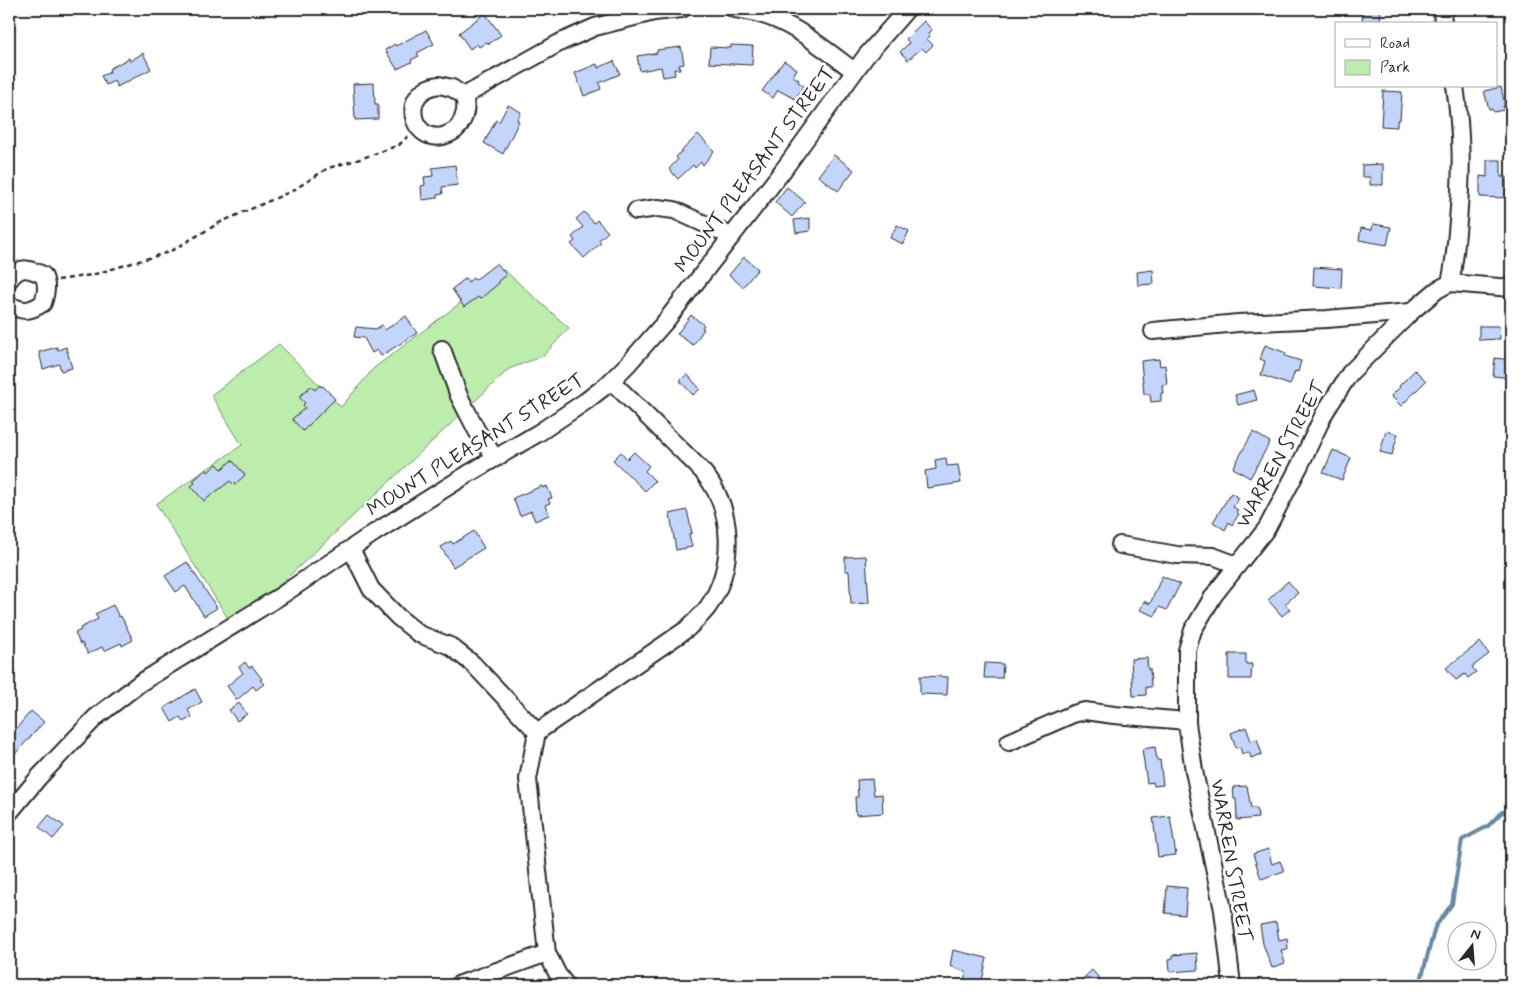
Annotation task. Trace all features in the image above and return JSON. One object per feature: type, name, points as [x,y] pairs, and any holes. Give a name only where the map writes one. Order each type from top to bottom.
[{"type":"street","points":[[464,96],[561,42],[595,27],[654,12],[682,9]]},
{"type":"street","points":[[734,9],[752,11],[775,18],[800,31],[854,71]]},
{"type":"street","name":"MOUNT PLEASANT STREET","points":[[9,813],[39,777],[96,717],[118,699],[164,668],[282,595],[351,548],[563,416],[611,380],[647,344],[795,154],[854,71],[907,9]]},
{"type":"street","points":[[1442,9],[1443,22]]},
{"type":"street","points":[[439,85],[452,88],[464,96],[466,103],[465,111],[462,121],[456,130],[437,137],[426,134],[417,126],[413,115],[415,102],[419,93],[429,86],[439,85]]},
{"type":"street","points":[[1455,88],[1461,138],[1462,181],[1454,266],[1450,283],[1511,288]]},
{"type":"street","points":[[636,211],[658,208],[674,210],[731,236]]},
{"type":"street","points":[[9,280],[14,272],[26,268],[43,275],[47,282],[43,303],[32,310],[21,311],[9,305]]},
{"type":"street","name":"WARREN STREET","points":[[1232,985],[1223,910],[1194,771],[1187,720],[1188,650],[1193,630],[1237,564],[1267,528],[1325,412],[1350,373],[1411,312],[1437,290],[1450,283]]},
{"type":"street","points":[[1153,331],[1238,322],[1326,319],[1411,312]]},
{"type":"street","points":[[442,349],[459,396],[477,432],[495,458]]},
{"type":"street","points":[[566,985],[558,975],[547,953],[528,780],[536,732],[687,629],[708,608],[722,582],[728,556],[728,534],[724,513],[704,473],[611,380]]},
{"type":"street","points":[[1120,545],[1177,555],[1213,556],[1237,564]]},
{"type":"street","points":[[351,548],[371,589],[398,617],[420,634],[450,646],[473,664],[536,732]]},
{"type":"street","points":[[1009,742],[1073,714],[1085,711],[1114,716],[1187,720]]},
{"type":"street","points":[[458,985],[547,953]]},
{"type":"path","points":[[47,282],[92,275],[169,252],[221,222],[292,191],[328,168],[360,160],[399,145],[417,126]]},
{"type":"green space","points":[[504,270],[569,328],[543,356],[509,369],[234,628],[156,504],[242,445],[211,395],[279,344],[341,407],[374,368]]},
{"type":"building","points":[[1363,9],[1381,9],[1380,22],[1362,22]]},
{"type":"building","points":[[485,13],[501,35],[489,44],[487,42],[479,47],[477,44],[470,49],[459,33]]},
{"type":"building","points":[[924,21],[932,30],[928,34],[930,36],[927,39],[933,45],[926,52],[922,48],[908,60],[900,52],[909,43],[906,39]]},
{"type":"building","points":[[426,30],[434,44],[417,53],[419,56],[411,60],[412,62],[397,69],[385,50]]},
{"type":"building","points":[[731,45],[753,46],[752,65],[709,63],[710,47],[731,48]]},
{"type":"building","points":[[681,47],[684,64],[679,65],[680,69],[674,69],[675,75],[663,77],[661,67],[640,71],[637,56],[657,53],[657,50]]},
{"type":"building","points":[[143,53],[151,69],[117,87],[114,81],[106,85],[101,76],[110,72],[109,69],[129,58],[130,61]]},
{"type":"building","points":[[614,61],[620,74],[599,83],[601,89],[584,96],[575,73],[597,64],[598,68]]},
{"type":"building","points":[[784,61],[797,69],[793,76],[804,86],[795,99],[778,90],[773,98],[762,91]]},
{"type":"building","points":[[374,83],[375,104],[378,104],[378,119],[355,120],[353,84]]},
{"type":"building","points":[[1501,87],[1505,106],[1503,106],[1504,110],[1493,112],[1492,109],[1489,109],[1484,91]]},
{"type":"building","points":[[1383,91],[1402,92],[1400,120],[1397,120],[1397,127],[1381,126]]},
{"type":"building","points":[[508,105],[521,112],[517,120],[519,121],[503,154],[484,143],[496,120],[499,122]]},
{"type":"building","points":[[698,134],[714,151],[703,165],[701,162],[695,168],[693,165],[678,179],[669,169],[678,159],[676,157]]},
{"type":"building","points":[[834,155],[854,170],[838,191],[818,176]]},
{"type":"building","points":[[1487,160],[1501,160],[1501,177],[1507,177],[1507,198],[1480,197],[1480,176],[1487,177]]},
{"type":"building","points":[[1383,164],[1383,185],[1370,185],[1370,177],[1362,177],[1362,165]]},
{"type":"building","points":[[455,165],[458,185],[442,187],[443,194],[437,195],[437,198],[422,200],[421,186],[425,185],[424,177],[433,176],[432,168]]},
{"type":"building","points":[[787,187],[805,202],[792,217],[775,202]]},
{"type":"building","points":[[584,212],[594,223],[597,220],[608,232],[599,240],[601,243],[584,258],[571,244],[575,241],[572,237],[583,227],[576,219]]},
{"type":"building","points":[[810,218],[810,231],[796,233],[794,220]]},
{"type":"building","points":[[1373,224],[1391,227],[1387,245],[1359,240],[1361,228],[1372,230]]},
{"type":"building","points":[[897,225],[909,231],[903,244],[890,238]]},
{"type":"building","points":[[744,257],[758,269],[743,287],[729,275]]},
{"type":"building","points":[[497,263],[506,275],[480,299],[478,297],[464,307],[452,289],[466,278],[468,282],[473,278],[475,280]]},
{"type":"building","points":[[1314,267],[1342,269],[1341,288],[1313,286]]},
{"type":"building","points":[[1153,270],[1154,284],[1138,285],[1137,272]]},
{"type":"building","points":[[691,315],[704,325],[702,328],[704,329],[693,345],[677,334]]},
{"type":"building","points":[[406,316],[417,333],[381,356],[377,350],[372,353],[364,338],[354,337],[356,327],[376,329],[382,325],[385,330]]},
{"type":"building","points":[[1479,326],[1499,326],[1500,339],[1479,340]]},
{"type":"building","points":[[1265,345],[1286,353],[1285,356],[1301,361],[1298,372],[1295,371],[1290,385],[1261,375],[1265,361],[1260,359]]},
{"type":"building","points":[[57,347],[58,350],[66,347],[72,368],[61,371],[59,364],[43,369],[39,352]]},
{"type":"building","points":[[1495,358],[1511,360],[1511,378],[1493,376]]},
{"type":"building","points":[[1159,359],[1160,366],[1165,365],[1167,384],[1162,385],[1161,401],[1151,402],[1150,394],[1144,394],[1141,361]]},
{"type":"building","points":[[1415,370],[1426,381],[1401,406],[1391,396]]},
{"type":"building","points":[[687,374],[700,389],[693,395],[680,381]]},
{"type":"building","points":[[320,385],[335,399],[303,431],[292,419],[305,408],[303,405],[305,403],[299,397],[311,386],[315,390]]},
{"type":"building","points":[[1254,390],[1257,400],[1238,405],[1235,395]]},
{"type":"building","points":[[1386,431],[1398,434],[1392,455],[1380,452]]},
{"type":"building","points":[[1253,432],[1270,442],[1250,478],[1233,468]]},
{"type":"building","points":[[1333,450],[1351,458],[1342,480],[1323,473]]},
{"type":"building","points":[[621,452],[627,459],[634,452],[649,466],[645,471],[655,481],[645,491],[613,460]]},
{"type":"building","points":[[946,458],[947,466],[958,465],[961,483],[927,488],[925,471],[936,469],[935,460]]},
{"type":"building","points":[[232,460],[245,475],[234,485],[230,481],[204,501],[191,486],[195,483],[193,481],[206,469],[208,472],[217,464],[222,469]]},
{"type":"building","points":[[542,486],[543,488],[547,486],[552,498],[548,499],[550,503],[545,505],[549,515],[535,521],[531,511],[520,516],[513,498]]},
{"type":"building","points":[[1231,493],[1239,498],[1233,507],[1238,510],[1236,512],[1239,514],[1232,525],[1229,522],[1225,530],[1213,522]]},
{"type":"building","points":[[687,510],[692,533],[689,534],[692,547],[676,550],[670,514]]},
{"type":"building","points":[[474,531],[484,548],[453,567],[441,547],[451,541],[453,544]]},
{"type":"building","points":[[866,556],[869,603],[851,604],[849,571],[845,571],[845,557]]},
{"type":"building","points":[[187,562],[217,608],[204,616],[185,586],[176,592],[165,576]]},
{"type":"building","points":[[1162,576],[1180,584],[1167,610],[1159,607],[1155,616],[1140,610],[1144,601],[1150,604]]},
{"type":"building","points":[[1288,581],[1298,593],[1285,604],[1290,609],[1282,616],[1268,600]]},
{"type":"building","points":[[113,605],[133,640],[122,646],[121,643],[104,651],[102,647],[88,654],[82,643],[80,644],[75,633],[81,630],[80,628],[98,619],[95,614]]},
{"type":"building","points":[[1480,642],[1489,654],[1472,667],[1476,672],[1468,678],[1465,674],[1456,680],[1446,668]]},
{"type":"building","points":[[1229,654],[1246,654],[1246,664],[1252,664],[1251,679],[1229,679]]},
{"type":"building","points":[[1147,658],[1151,687],[1146,687],[1146,695],[1133,696],[1131,659]]},
{"type":"building","points":[[245,662],[249,668],[252,666],[264,684],[256,690],[253,686],[237,700],[227,686],[243,673],[239,667]]},
{"type":"building","points":[[985,663],[1003,664],[1002,678],[984,678]]},
{"type":"building","points":[[920,676],[948,677],[947,695],[920,694]]},
{"type":"building","points":[[195,689],[202,702],[188,710],[192,717],[183,722],[180,717],[172,722],[164,708]]},
{"type":"building","points":[[239,703],[247,714],[237,721],[229,710]]},
{"type":"building","points":[[31,711],[44,722],[14,755],[9,750],[9,737]]},
{"type":"building","points":[[1246,727],[1251,741],[1257,739],[1262,754],[1251,758],[1249,752],[1242,754],[1240,747],[1236,748],[1231,733]]},
{"type":"building","points":[[1155,747],[1157,760],[1160,760],[1163,785],[1154,786],[1153,782],[1147,783],[1142,749]]},
{"type":"building","points":[[872,779],[874,795],[882,794],[883,813],[856,815],[855,797],[858,797],[857,780]]},
{"type":"building","points":[[1247,786],[1251,808],[1257,808],[1258,818],[1237,820],[1236,799],[1234,799],[1233,787]]},
{"type":"building","points":[[49,815],[64,826],[53,839],[39,827]]},
{"type":"building","points":[[1170,816],[1176,855],[1158,857],[1153,818]]},
{"type":"building","points":[[1268,849],[1272,864],[1280,861],[1284,871],[1261,879],[1253,854]]},
{"type":"building","points":[[1167,886],[1187,888],[1185,915],[1165,913]]},
{"type":"building","points":[[1276,922],[1279,940],[1287,938],[1288,949],[1281,950],[1285,963],[1272,968],[1263,944],[1260,925]]},
{"type":"building","points":[[953,950],[987,958],[981,985],[963,985],[966,972],[950,966]]},
{"type":"building","points":[[1197,953],[1198,970],[1170,972],[1169,959],[1173,958],[1173,955]]},
{"type":"building","points":[[1092,970],[1101,980],[1096,985],[1076,985]]},
{"type":"waterway","points":[[1416,985],[1421,980],[1435,927],[1452,904],[1462,840],[1488,826],[1502,812],[1511,812]]}]
